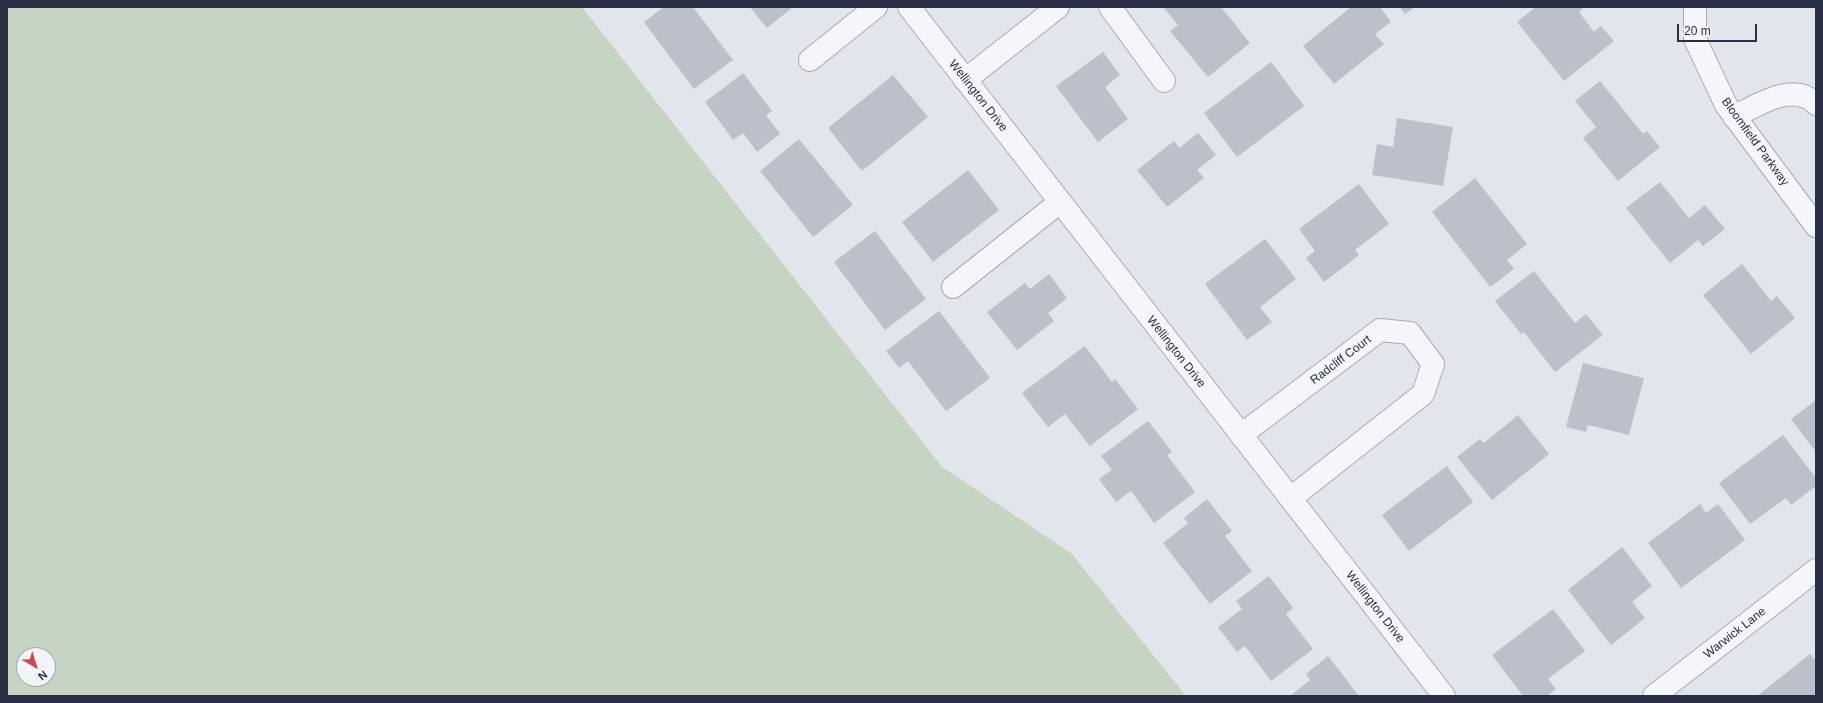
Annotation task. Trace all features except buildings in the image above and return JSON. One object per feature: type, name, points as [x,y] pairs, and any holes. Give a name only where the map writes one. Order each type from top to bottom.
[{"type":"street","points":[[810,60],[876,7]]},
{"type":"street","name":"Wellington Drive","points":[[909,7],[1444,696]]},
{"type":"street","points":[[965,80],[1058,7]]},
{"type":"street","points":[[1110,7],[1164,81]]},
{"type":"street","name":"Bloomfield Parkway","points":[[1695,7],[1695,39],[1726,105],[1816,226]]},
{"type":"street","points":[[1734,117],[1763,102],[1799,94],[1816,104]]},
{"type":"street","points":[[952,287],[1060,202]]},
{"type":"street","name":"Radcliff Court","points":[[1241,435],[1380,330],[1410,333],[1432,364],[1423,394],[1290,498]]},
{"type":"street","name":"Warwick Lane","points":[[1654,696],[1816,570]]},
{"type":"green space","points":[[7,7],[582,7],[942,467],[1072,554],[1186,696],[7,696]]}]
